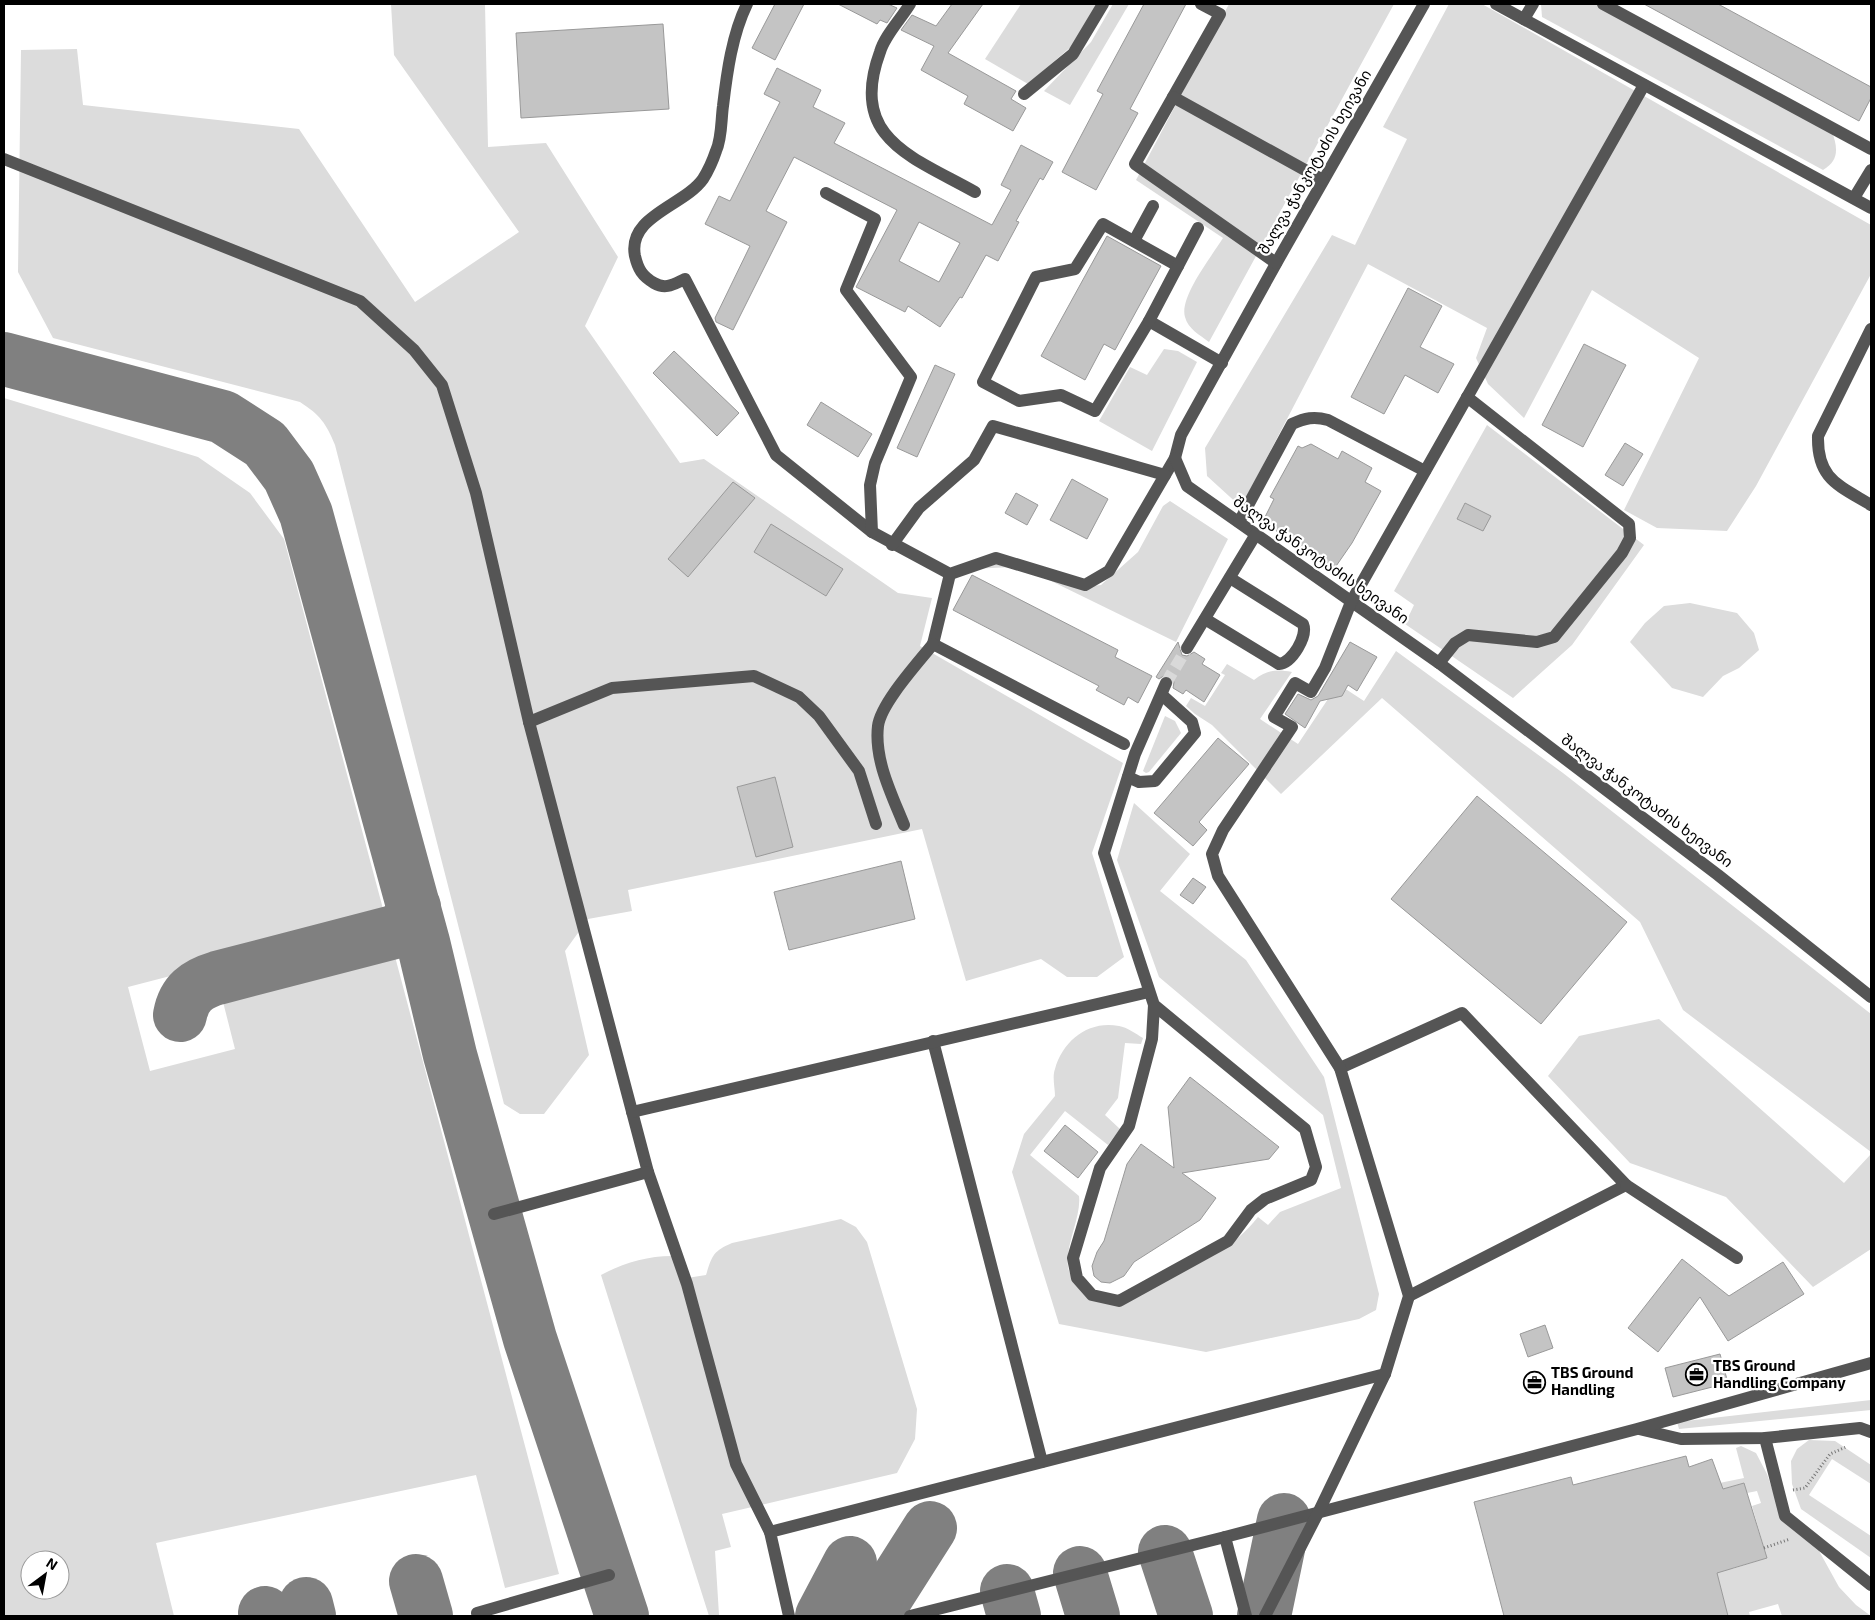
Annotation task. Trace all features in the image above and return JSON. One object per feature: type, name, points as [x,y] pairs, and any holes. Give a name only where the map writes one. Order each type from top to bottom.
[{"type":"street","points":[[747,4],[741,17],[727,69],[717,150],[703,179],[687,194],[641,227],[636,235],[634,251],[638,268],[646,279],[660,286],[670,287],[685,279],[776,455],[872,532],[892,545],[950,574],[996,558],[1085,584],[1109,571],[1175,458]]},
{"type":"street","points":[[910,4],[880,51],[871,88],[872,110],[881,130],[899,149],[976,192]]},
{"type":"street","points":[[1024,94],[1073,54],[1103,4]]},
{"type":"street","points":[[1202,4],[1220,14],[1135,164],[1276,263]]},
{"type":"street","name":"შალვა ჭანკოტაძის ხეივანი","points":[[1424,4],[1276,263],[1182,435],[1175,458],[1187,486],[1439,663],[1718,875],[1871,997]]},
{"type":"street","points":[[1496,4],[1871,208]]},
{"type":"street","points":[[1524,19],[1532,4]]},
{"type":"street","points":[[1603,4],[1871,149]]},
{"type":"street","points":[[1265,1616],[1319,1511],[1385,1374],[1409,1296],[1340,1068],[1218,876],[1212,854],[1223,830],[1292,727],[1274,717],[1294,683],[1311,692],[1325,668],[1351,602],[1644,85]]},
{"type":"street","points":[[1173,97],[1323,180]]},
{"type":"street","points":[[4,158],[360,301],[414,350],[442,385],[473,484],[530,722],[648,1172],[687,1284],[736,1464],[770,1532],[789,1616]]},
{"type":"street","points":[[1854,198],[1871,170]]},
{"type":"street","points":[[826,193],[875,218],[846,290],[911,377],[875,462],[870,485],[872,532]]},
{"type":"street","points":[[1134,242],[1153,206]]},
{"type":"street","points":[[1178,266],[1103,224],[1075,269],[1036,277],[983,382],[1019,401],[1061,395],[1095,411],[1148,321],[1178,266],[1198,228]]},
{"type":"street","points":[[1148,321],[1222,363]]},
{"type":"street","points":[[1871,329],[1818,436],[1823,470],[1836,484],[1871,505]]},
{"type":"street","points":[[1439,663],[1455,643],[1468,635],[1537,642],[1554,637],[1622,553],[1630,538],[1628,524],[1467,397]]},
{"type":"street","points":[[1238,522],[1292,424],[1303,418],[1317,417],[1328,420],[1425,471]]},
{"type":"street","points":[[892,545],[919,508],[974,460],[993,426],[1165,474]]},
{"type":"street","points":[[1187,648],[1256,534]]},
{"type":"street","points":[[904,825],[881,768],[878,725],[891,698],[933,644],[950,574]]},
{"type":"street","points":[[1205,619],[1279,664],[1289,660],[1304,637],[1303,624],[1230,578]]},
{"type":"street","points":[[933,644],[1124,744]]},
{"type":"street","points":[[530,722],[612,688],[754,676],[800,697],[819,716],[859,771],[876,824]]},
{"type":"street","points":[[1128,777],[1139,782],[1155,781],[1195,733],[1192,722],[1164,689],[1135,754],[1104,853],[1154,1005],[1152,1039],[1129,1126],[1100,1168],[1073,1258],[1077,1278],[1092,1295],[1111,1301],[1119,1301],[1228,1241],[1251,1210],[1265,1199],[1311,1180],[1316,1167],[1305,1129],[1154,1005]]},
{"type":"street","points":[[632,1112],[1149,992]]},
{"type":"street","points":[[1340,1068],[1462,1013],[1626,1185],[1737,1258]]},
{"type":"street","points":[[933,1041],[1042,1462]]},
{"type":"street","points":[[494,1214],[648,1172]]},
{"type":"street","points":[[1409,1296],[1626,1185]]},
{"type":"street","points":[[910,1616],[1226,1537],[1319,1511],[1637,1429],[1871,1364]]},
{"type":"street","points":[[770,1532],[1385,1374]]},
{"type":"street","points":[[1637,1429],[1681,1439],[1765,1438],[1860,1428],[1871,1432]]},
{"type":"street","points":[[1765,1438],[1785,1516],[1871,1585]]},
{"type":"street","points":[[1226,1537],[1246,1616]]},
{"type":"street","points":[[476,1613],[609,1575]]},
{"type":"path","points":[[1778,1490],[1806,1488],[1830,1454],[1846,1448]]},
{"type":"path","points":[[1764,1548],[1807,1534]]},
{"type":"shaded area","points":[[391,4],[485,4],[488,147],[546,143],[618,257],[585,326],[680,463],[704,459],[898,593],[932,598],[920,646],[1123,763],[1092,853],[1124,957],[1097,977],[1067,977],[1041,959],[966,981],[922,829],[628,890],[632,911],[588,919],[565,951],[589,1055],[544,1114],[520,1114],[504,1104],[335,445],[329,431],[313,411],[300,402],[53,338],[18,272],[21,50],[77,49],[83,105],[299,129],[415,302],[519,232],[394,55]]},
{"type":"shaded area","points":[[1021,4],[1099,4],[1073,45],[1028,84],[985,59]]},
{"type":"shaded area","points":[[1113,4],[1129,4],[1070,105],[1044,91],[1091,42]]},
{"type":"shaded area","points":[[1229,4],[1394,4],[1209,342],[1189,325],[1184,309],[1191,288],[1223,238],[1136,180]]},
{"type":"shaded area","points":[[1449,4],[1482,4],[1871,225],[1871,274],[1756,486],[1727,531],[1657,528],[1624,510],[1699,358],[1592,290],[1524,418],[1488,384],[1476,358],[1487,328],[1368,264],[1241,507],[1207,476],[1205,448],[1332,235],[1355,245],[1407,139],[1383,127]]},
{"type":"shaded area","points":[[1541,4],[1596,4],[1832,132],[1836,154],[1832,163],[1823,170],[1542,17]]},
{"type":"shaded area","points":[[1164,349],[1178,351],[1197,362],[1152,451],[1099,421],[1130,367],[1147,375]]},
{"type":"shaded area","points":[[4,398],[198,457],[250,493],[284,539],[386,920],[128,987],[150,1071],[235,1049],[221,994],[393,949],[559,1574],[505,1588],[476,1475],[156,1543],[174,1616],[4,1616]]},
{"type":"shaded area","points":[[1487,425],[1644,545],[1572,645],[1513,698],[1405,624],[1414,605],[1394,591]]},
{"type":"shaded area","points":[[1170,501],[1228,539],[1176,642],[1045,578],[1019,569],[1084,587],[1101,585],[1138,552],[1163,506]]},
{"type":"shaded area","points":[[992,562],[1011,567],[972,569]]},
{"type":"shaded area","points":[[1690,603],[1737,613],[1754,633],[1759,650],[1739,668],[1723,676],[1703,697],[1672,688],[1630,642],[1645,623],[1664,606]]},
{"type":"shaded area","points":[[1396,651],[1563,773],[1871,1014],[1871,1152],[1683,1010],[1640,922],[1382,698],[1281,794],[1212,725],[1186,706],[1191,698],[1205,706],[1225,675],[1221,673],[1227,664],[1254,680],[1272,671],[1292,672],[1260,719],[1298,744],[1338,684],[1364,701]]},
{"type":"shaded area","points":[[1165,716],[1175,721],[1181,733],[1149,772],[1146,773],[1143,771]]},
{"type":"shaded area","points":[[1134,803],[1190,854],[1160,891],[1246,960],[1324,1077],[1379,1294],[1376,1310],[1359,1319],[1206,1352],[1059,1324],[1012,1172],[1024,1134],[1055,1096],[1055,1069],[1064,1049],[1079,1034],[1088,1029],[1097,1026],[1119,1026],[1143,1038],[1141,1044],[1125,1043],[1118,1098],[1105,1115],[1120,1129],[1108,1145],[1065,1111],[1030,1155],[1079,1196],[1079,1206],[1069,1249],[1068,1269],[1076,1283],[1086,1292],[1099,1299],[1113,1302],[1135,1295],[1224,1249],[1247,1230],[1258,1217],[1268,1225],[1280,1212],[1341,1188],[1323,1115],[1159,977],[1117,860]]},
{"type":"shaded area","points":[[1659,1019],[1844,1183],[1871,1154],[1871,1249],[1813,1287],[1726,1197],[1630,1163],[1548,1076],[1579,1036]]},
{"type":"shaded area","points":[[841,1219],[856,1227],[867,1242],[917,1409],[915,1439],[897,1473],[722,1514],[731,1547],[715,1551],[719,1615],[709,1616],[601,1275],[635,1261],[653,1257],[672,1256],[687,1278],[706,1275],[714,1255],[732,1243]]},
{"type":"shaded area","points":[[1871,1400],[1871,1410],[1679,1429],[1677,1422]]},
{"type":"shaded area","points":[[1809,1440],[1835,1441],[1871,1465],[1871,1484],[1832,1459],[1809,1495],[1871,1536],[1871,1558],[1801,1509],[1792,1484],[1791,1461],[1797,1449]]},
{"type":"shaded area","points":[[1741,1446],[1756,1453],[1767,1474],[1780,1512],[1818,1549],[1839,1587],[1856,1605],[1871,1616],[1782,1616],[1778,1604],[1749,1612],[1750,1616],[1728,1616],[1695,1488],[1744,1478],[1736,1448]],"holes":[[[1744,1483],[1747,1493],[1757,1491],[1761,1503],[1752,1506],[1767,1558],[1732,1569],[1709,1493]]]},
{"type":"building","points":[[775,4],[804,4],[775,60],[752,48]]},
{"type":"building","points":[[838,4],[888,4],[897,8],[887,23],[880,20],[877,24]]},
{"type":"building","points":[[952,4],[983,4],[948,53],[1016,91],[1011,99],[1026,108],[1013,131],[964,104],[968,96],[921,70],[934,46],[901,30],[912,15],[936,26]]},
{"type":"building","points":[[1144,4],[1186,4],[1130,109],[1138,113],[1096,190],[1062,172],[1103,94],[1097,91]]},
{"type":"building","points":[[1644,4],[1718,4],[1871,87],[1871,98],[1859,121]]},
{"type":"building","points":[[663,24],[669,109],[521,118],[516,33]]},
{"type":"building","points":[[777,68],[821,90],[813,107],[845,123],[834,143],[992,225],[1011,190],[1001,185],[1021,145],[1053,162],[1043,180],[1040,178],[1016,221],[1019,222],[998,261],[986,255],[962,298],[960,297],[940,327],[908,306],[905,312],[856,287],[897,210],[794,157],[766,211],[787,222],[733,330],[716,322],[715,318],[750,246],[705,224],[719,196],[730,201],[780,102],[764,94]],"holes":[[[919,222],[960,243],[939,282],[899,261]]]},
{"type":"building","points":[[1107,236],[1161,266],[1115,350],[1104,344],[1085,380],[1041,356]]},
{"type":"building","points":[[1408,288],[1442,306],[1420,347],[1454,364],[1438,393],[1405,375],[1384,414],[1351,397]]},
{"type":"building","points":[[1584,344],[1626,365],[1583,447],[1542,425]]},
{"type":"building","points":[[674,351],[739,413],[717,436],[653,373]]},
{"type":"building","points":[[935,365],[955,374],[917,457],[897,448]]},
{"type":"building","points":[[821,402],[872,434],[858,457],[807,425]]},
{"type":"building","points":[[1625,443],[1643,454],[1623,486],[1605,475]]},
{"type":"building","points":[[1311,444],[1338,459],[1342,451],[1372,468],[1365,482],[1381,491],[1352,543],[1332,572],[1263,521],[1274,499],[1270,497],[1298,446],[1302,448]]},
{"type":"building","points":[[1072,479],[1108,499],[1087,539],[1050,520]]},
{"type":"building","points":[[733,482],[755,498],[688,577],[668,559]]},
{"type":"building","points":[[1016,493],[1038,505],[1027,525],[1005,513]]},
{"type":"building","points":[[1465,503],[1491,516],[1483,531],[1457,519]]},
{"type":"building","points":[[771,524],[843,569],[826,596],[754,552]]},
{"type":"building","points":[[972,575],[1118,650],[1115,657],[1152,676],[1138,703],[1128,697],[1124,705],[1096,690],[1099,686],[953,610]]},
{"type":"building","points":[[1178,642],[1182,655],[1187,656],[1194,652],[1205,659],[1202,664],[1220,675],[1204,702],[1186,690],[1183,694],[1173,688],[1174,682],[1170,676],[1165,675],[1159,679],[1156,677]]},
{"type":"building","points":[[1350,642],[1377,657],[1357,691],[1348,685],[1342,696],[1320,701],[1305,728],[1285,714],[1298,694],[1311,700],[1318,696]]},
{"type":"building","points":[[1218,738],[1249,764],[1199,822],[1207,830],[1193,846],[1154,813]]},
{"type":"building","points":[[775,777],[793,847],[756,857],[737,787]]},
{"type":"building","points":[[1477,796],[1627,922],[1541,1024],[1391,899]]},
{"type":"building","points":[[901,861],[915,919],[789,950],[774,892]]},
{"type":"building","points":[[1193,878],[1206,887],[1193,904],[1180,895]]},
{"type":"building","points":[[1190,1077],[1279,1147],[1269,1159],[1182,1173],[1216,1198],[1200,1220],[1134,1262],[1124,1276],[1110,1283],[1101,1282],[1094,1276],[1092,1266],[1097,1252],[1104,1241],[1127,1164],[1141,1144],[1174,1168],[1168,1107]]},
{"type":"building","points":[[1065,1125],[1098,1152],[1078,1178],[1044,1151]]},
{"type":"building","points":[[1682,1259],[1729,1296],[1783,1262],[1804,1294],[1728,1341],[1700,1297],[1658,1352],[1628,1328]]},
{"type":"building","points":[[1545,1325],[1553,1348],[1528,1357],[1520,1334]]},
{"type":"building","name":"TBS Ground Handling Company","points":[[1720,1354],[1728,1383],[1673,1397],[1665,1368]]},
{"type":"building","points":[[1686,1456],[1689,1467],[1712,1459],[1723,1489],[1744,1483],[1767,1558],[1717,1573],[1728,1616],[1504,1616],[1474,1502],[1571,1477],[1573,1485]]},
{"type":"taxiway","points":[[4,359],[223,417],[265,444],[289,476],[306,514],[423,942],[450,1055],[530,1339],[622,1616]]},
{"type":"taxiway","points":[[180,1015],[188,995],[203,983],[398,931],[408,921],[414,907]]},
{"type":"taxiway","points":[[1264,1616],[1284,1520]]},
{"type":"taxiway","points":[[874,1616],[930,1528]]},
{"type":"taxiway","points":[[1165,1552],[1186,1616]]},
{"type":"taxiway","points":[[822,1616],[850,1563]]},
{"type":"taxiway","points":[[1080,1573],[1093,1616]]},
{"type":"taxiway","points":[[416,1581],[426,1616]]},
{"type":"taxiway","points":[[1007,1591],[1014,1616]]},
{"type":"taxiway","points":[[306,1604],[309,1616]]},
{"type":"tunnel","points":[[1166,683],[1187,648]]},
{"type":"place","name":"TBS Ground Handling Company","points":[[1697,1375]]},
{"type":"place","name":"TBS Ground Handling","points":[[1535,1382]]}]
